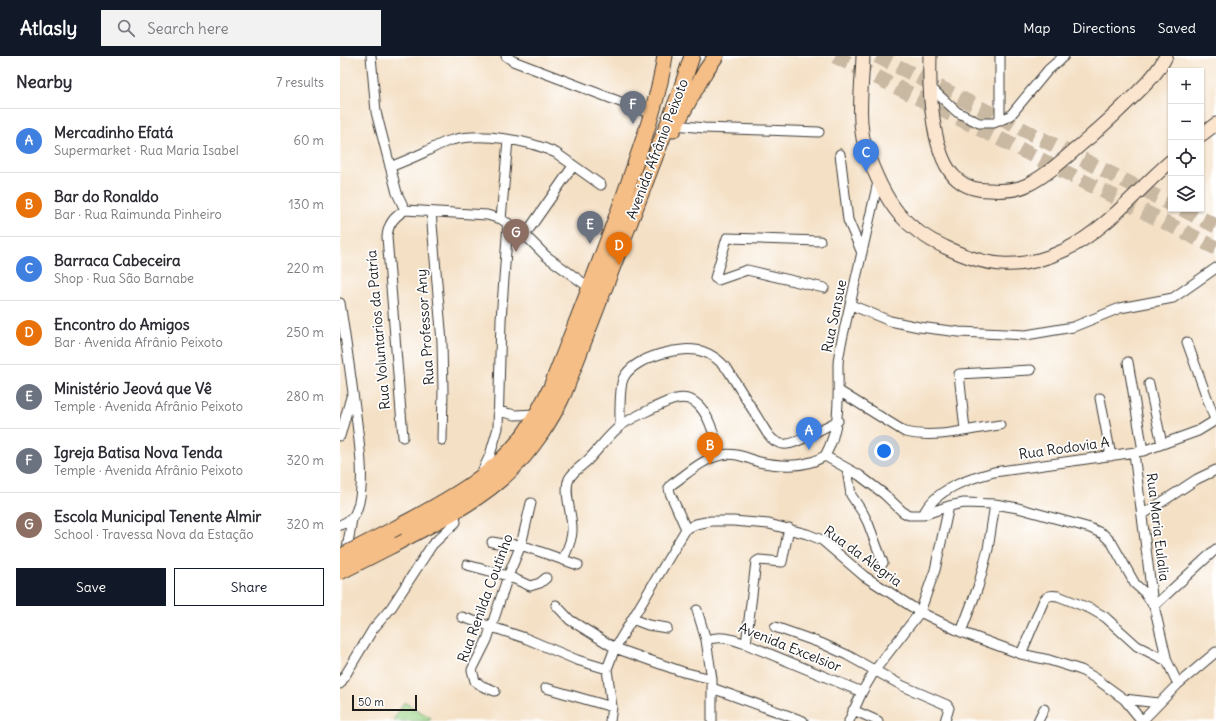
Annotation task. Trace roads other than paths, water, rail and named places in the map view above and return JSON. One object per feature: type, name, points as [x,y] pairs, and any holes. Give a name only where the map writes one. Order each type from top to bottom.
[{"type":"main road","name":"Avenida Afrânio Peixoto","points":[[341,567],[398,527],[452,497],[479,479],[509,452],[538,414],[551,387],[623,200],[652,114],[665,56]]},
{"type":"main road","name":"Avenida Afrânio Peixoto","points":[[341,567],[455,517],[510,471],[536,440],[558,405],[679,95],[692,56]]},
{"type":"main road","points":[[644,182],[706,70],[716,56]]},
{"type":"street","points":[[371,56],[376,112],[397,193],[405,210],[487,215],[505,221],[525,235],[546,256],[590,288]]},
{"type":"street","points":[[506,56],[513,61],[652,114]]},
{"type":"street","points":[[863,56],[861,120],[865,146],[878,182],[898,212],[916,231],[949,249],[976,260],[991,264],[1014,264],[1052,256],[1084,239],[1101,226],[1168,164]]},
{"type":"street","points":[[930,56],[930,87],[934,128],[945,163],[956,180],[961,183],[976,190],[1005,191],[1026,186],[1042,177],[1115,116],[1156,74],[1166,56]]},
{"type":"street","points":[[1000,56],[1000,121]]},
{"type":"street","points":[[930,87],[957,112],[979,123],[994,123],[1010,116],[1048,70],[1064,56]]},
{"type":"street","points":[[1204,133],[1216,124]]},
{"type":"street","points":[[676,126],[819,132]]},
{"type":"street","points":[[390,167],[444,142],[454,139],[492,138],[548,149],[602,185]]},
{"type":"street","points":[[479,479],[490,455],[498,428],[508,140]]},
{"type":"street","points":[[840,154],[848,220],[862,254]]},
{"type":"street","points":[[525,235],[574,166]]},
{"type":"street","name":"Rua Sansue","points":[[825,456],[831,445],[838,421],[838,364],[841,344],[878,182]]},
{"type":"street","name":"Rua Voluntarios da Patría","points":[[404,437],[387,229],[397,215],[405,210]]},
{"type":"street","name":"Rua Professor Any","points":[[431,212],[442,342],[442,440]]},
{"type":"street","points":[[820,241],[727,238],[717,279],[747,270],[824,288]]},
{"type":"street","points":[[851,305],[890,321],[919,327],[959,332],[1026,334],[1073,327],[1120,308],[1173,298],[1216,269]]},
{"type":"street","points":[[340,303],[361,463],[358,508],[340,525]]},
{"type":"street","points":[[1187,342],[1215,420]]},
{"type":"street","points":[[620,426],[622,379],[627,372],[649,358],[679,350],[703,351],[723,364],[770,438],[776,442],[791,444],[838,421]]},
{"type":"street","name":"Rua Maria Eulalia","points":[[1128,362],[1138,452],[1142,515],[1154,606],[1167,660],[1178,684]]},
{"type":"street","points":[[965,430],[959,374],[1031,370]]},
{"type":"street","points":[[1149,384],[1162,444]]},
{"type":"street","points":[[340,435],[346,418],[352,391]]},
{"type":"street","points":[[839,392],[905,432],[918,434],[940,434],[1000,425]]},
{"type":"street","points":[[563,559],[571,539],[572,530],[567,490],[568,480],[573,473],[588,460],[620,426],[667,402],[678,398],[689,399],[697,404],[709,421],[720,455]]},
{"type":"street","points":[[1100,398],[1111,456]]},
{"type":"street","points":[[498,411],[515,415],[538,414]]},
{"type":"street","name":"Rua Rodovia A","points":[[923,515],[928,507],[939,496],[953,486],[983,475],[994,472],[1138,452],[1198,431],[1215,420]]},
{"type":"street","points":[[610,721],[612,707],[607,669],[615,648],[686,529],[669,488],[702,463],[720,455],[735,455],[760,462],[775,464],[810,463],[825,456],[859,475],[884,494],[903,512],[909,515],[923,515],[949,506],[964,503],[995,504],[1018,508],[1090,528],[1103,534],[1112,543],[1135,584],[1144,592],[1154,606],[1216,549]]},
{"type":"street","points":[[847,469],[851,495],[868,523],[883,563]]},
{"type":"street","points":[[1142,515],[1197,479],[1216,470]]},
{"type":"street","name":"Rua Renilda Coutinho","points":[[495,691],[474,681],[472,670],[485,646],[508,576],[521,545],[531,503]]},
{"type":"street","points":[[961,632],[978,587],[988,549],[995,504]]},
{"type":"street","points":[[848,721],[875,670],[920,612],[936,570],[949,506]]},
{"type":"street","points":[[340,684],[373,629],[391,608],[432,545],[455,517]]},
{"type":"street","points":[[341,567],[347,519]]},
{"type":"street","name":"Rua da Alegria","points":[[686,529],[696,524],[711,521],[733,521],[769,524],[789,528],[822,540],[864,576],[920,612],[961,632],[1021,654],[1049,660],[1081,670],[1124,699],[1142,721]]},
{"type":"street","points":[[746,644],[756,562],[759,560],[782,562],[789,528]]},
{"type":"street","points":[[492,542],[521,545],[578,564]]},
{"type":"street","points":[[340,546],[344,555],[341,567]]},
{"type":"street","points":[[466,565],[508,576],[530,586],[540,584],[546,578]]},
{"type":"street","points":[[1021,654],[1044,600],[1048,596],[1054,595],[1091,609],[1105,617],[1137,646],[1167,660]]},
{"type":"street","points":[[556,605],[570,620],[615,648],[712,683],[803,721]]},
{"type":"street","points":[[697,610],[706,640],[712,683],[712,721]]},
{"type":"street","points":[[462,617],[491,628],[525,638],[577,660],[607,669]]},
{"type":"street","points":[[632,619],[667,628]]},
{"type":"street","points":[[775,627],[823,644],[903,686],[947,705],[949,708],[945,721]]},
{"type":"street","name":"Avenida Excelsior","points":[[706,640],[718,637],[727,637],[862,692]]},
{"type":"street","points":[[1142,721],[1178,684],[1216,652]]},
{"type":"street","points":[[546,688],[612,707]]},
{"type":"street","name":"Rua da Alegria","points":[[1124,699],[1159,703]]},
{"type":"street","points":[[1038,721],[1044,709]]},
{"type":"street","points":[[853,710],[878,721]]},
{"type":"tunnel","points":[[835,56],[1216,248]]},
{"type":"tunnel","points":[[877,56],[1168,202]]},
{"type":"tunnel","points":[[1188,212],[1216,226]]},
{"type":"place","name":"Igreja Batisa Nova Tenda","points":[[633,124]]},
{"type":"place","name":"Barraca Cabeceira","points":[[866,172]]},
{"type":"place","name":"Ministério Jeová que Vê","points":[[590,244]]},
{"type":"place","name":"Escola Municipal Tenente Almir","points":[[516,252]]},
{"type":"place","name":"Encontro do Amigos","points":[[619,265]]},
{"type":"place","name":"Mercadinho Efatá","points":[[809,450]]},
{"type":"place","name":"Bar do Ronaldo","points":[[710,465]]}]
